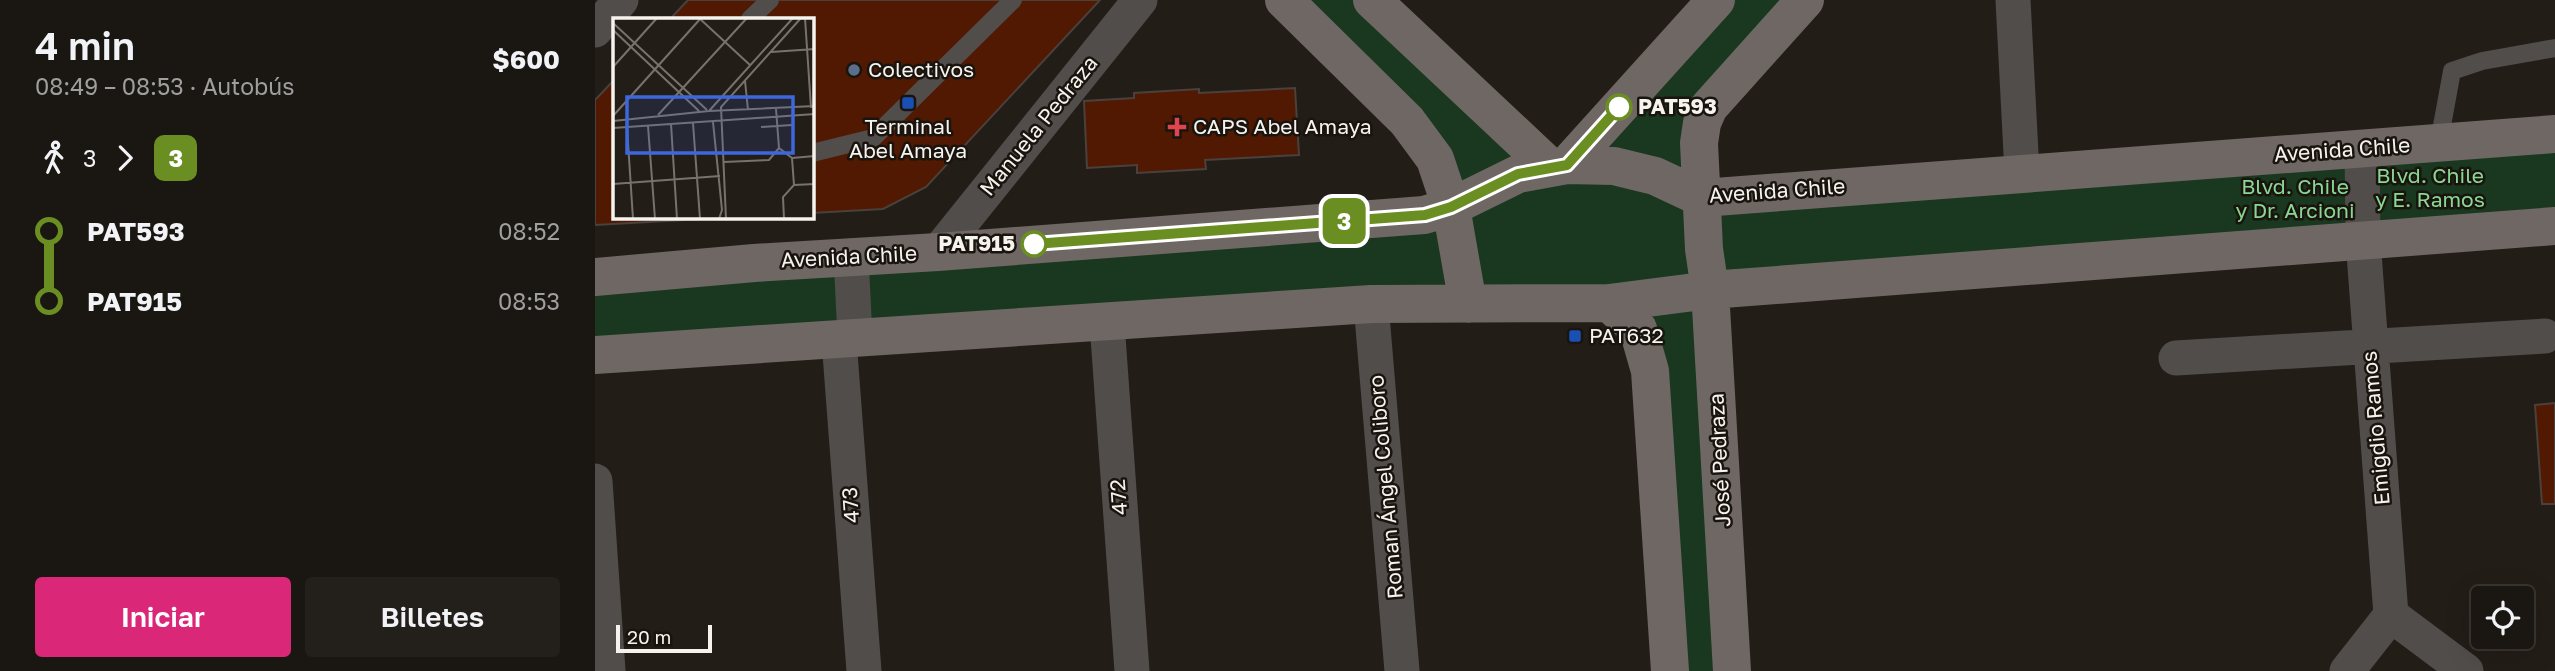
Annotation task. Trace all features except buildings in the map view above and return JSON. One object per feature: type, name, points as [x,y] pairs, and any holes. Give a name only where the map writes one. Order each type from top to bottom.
[{"type":"main road","points":[[1284,0],[1407,121],[1435,159],[1451,207],[1468,304]]},
{"type":"main road","points":[[1372,0],[1558,166],[1716,0]]},
{"type":"main road","name":"José Pedraza","points":[[1732,671],[1699,143],[1702,123],[1709,107],[1805,0]]},
{"type":"main road","name":"Avenida Chile","points":[[595,277],[1425,215],[1451,207],[1518,174],[1558,166],[1614,166],[1655,176],[1702,198],[2555,134]]},
{"type":"main road","points":[[595,355],[1371,304],[1609,303],[1710,290],[2555,226]]},
{"type":"main road","points":[[1609,303],[1638,329],[1650,371],[1670,671]]},
{"type":"street","points":[[595,30],[621,0]]},
{"type":"street","name":"Manuela Pedraza","points":[[938,252],[1140,0]]},
{"type":"street","points":[[2013,0],[2022,173]]},
{"type":"street","name":"Emigdio Ramos","points":[[2362,148],[2363,240],[2369,346],[2391,615]]},
{"type":"street","name":"473","points":[[851,256],[847,339],[863,671]]},
{"type":"street","name":"Roman Ángel Coliboro","points":[[1371,304],[1402,671]]},
{"type":"street","name":"472","points":[[1107,323],[1132,671]]},
{"type":"street","points":[[2176,358],[2545,336]]},
{"type":"street","points":[[595,481],[608,671]]},
{"type":"street","points":[[2347,671],[2391,615],[2466,671]]},
{"type":"lane","points":[[751,18],[770,0]]},
{"type":"lane","points":[[814,153],[873,138],[1013,0]]},
{"type":"lane","points":[[2439,142],[2452,71],[2482,61],[2555,48]]},
{"type":"green space","points":[[1284,0],[1372,0],[1550,167],[1716,0],[1805,0],[1709,107],[1702,197],[2555,134],[2555,226],[1711,290],[1732,671],[1670,671],[1650,371],[1609,303],[595,355],[595,277],[1424,215],[1435,159]]},
{"type":"bus line","name":"3","points":[[1034,244],[1425,215],[1451,207],[1518,174],[1567,165],[1619,107]]},
{"type":"place","name":"Colectivos","points":[[854,70]]},
{"type":"place","name":"Terminal Abel Amaya","points":[[908,103]]},
{"type":"place","name":"PAT593","points":[[1619,107]]},
{"type":"place","name":"CAPS Abel Amaya","points":[[1177,127]]},
{"type":"place","name":"PAT915","points":[[1034,244]]},
{"type":"place","name":"PAT632","points":[[1575,336]]},
{"type":"park label","name":"Blvd. Chile y E. Ramos","points":[[2430,188]]},
{"type":"park label","name":"Blvd. Chile y Dr. Arcioni","points":[[2295,199]]}]
